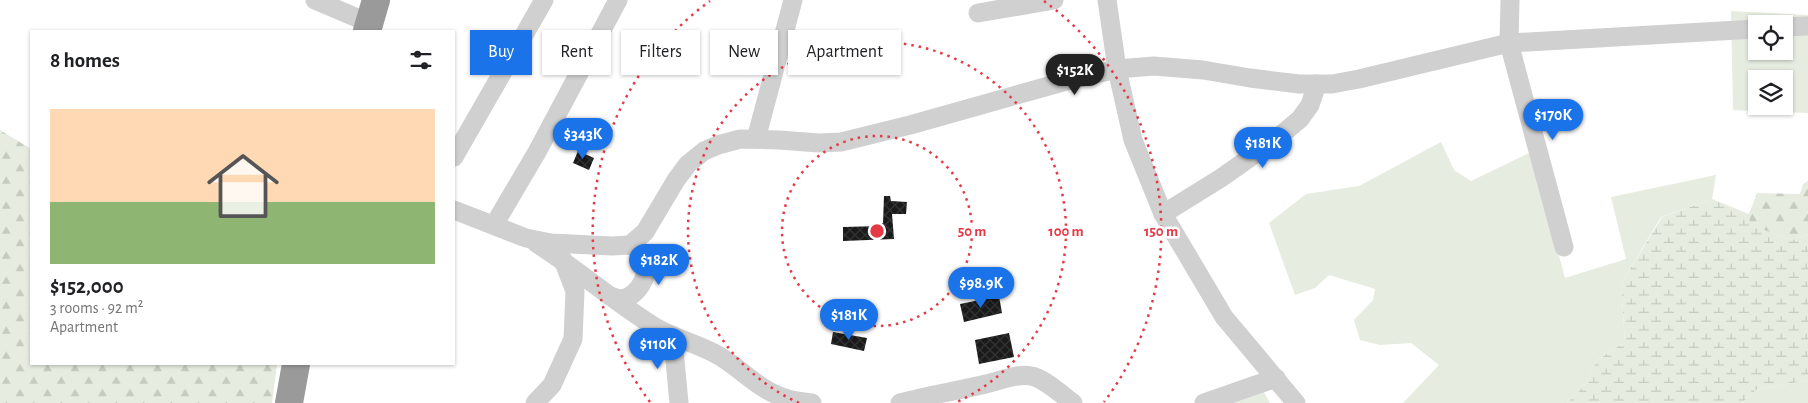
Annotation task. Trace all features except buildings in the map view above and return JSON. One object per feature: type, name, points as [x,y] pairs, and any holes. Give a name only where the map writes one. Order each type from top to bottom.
[{"type":"highway","points":[[289,403],[296,365]]},
{"type":"street","points":[[314,0],[370,18]]},
{"type":"street","points":[[455,155],[544,0]]},
{"type":"street","points":[[494,224],[537,152],[618,0]]},
{"type":"street","points":[[756,140],[793,0]]},
{"type":"street","points":[[978,14],[1054,0]]},
{"type":"street","points":[[1107,0],[1117,69],[1133,140],[1163,214],[1224,317],[1296,403]]},
{"type":"street","points":[[1510,0],[1509,43],[1564,247]]},
{"type":"street","points":[[1793,27],[1808,26]]},
{"type":"street","points":[[526,238],[550,243],[612,246],[630,244],[645,232],[676,180],[688,164],[704,151],[718,145],[740,139],[819,143],[842,142],[1117,69],[1154,66],[1317,84],[1359,79],[1509,43],[1748,29]]},
{"type":"street","points":[[1163,214],[1222,178],[1276,140],[1300,120],[1310,106],[1317,84]]},
{"type":"street","points":[[455,210],[526,238],[562,260],[657,328],[676,338],[715,353],[764,388],[781,397],[812,403]]},
{"type":"street","points":[[610,296],[622,299],[631,295],[639,289],[644,278],[647,266],[643,255],[630,244]]},
{"type":"street","points":[[536,403],[552,385],[573,339],[575,291],[562,260]]},
{"type":"street","points":[[676,338],[674,350],[679,403]]},
{"type":"street","points":[[900,403],[931,394],[986,384],[1021,375],[1033,376],[1043,381],[1073,403]]},
{"type":"street","points":[[1204,403],[1276,378]]},
{"type":"green space","points":[[1731,11],[1808,15],[1808,113],[1793,112],[1793,70],[1748,70],[1748,111],[1733,110]]},
{"type":"green space","points":[[0,130],[30,148],[30,365],[277,365],[272,403],[0,403]]},
{"type":"green space","points":[[1441,142],[1454,170],[1471,181],[1531,152],[1565,278],[1626,259],[1611,197],[1716,175],[1712,199],[1661,217],[1621,284],[1625,342],[1596,361],[1587,383],[1567,403],[1403,403],[1439,365],[1411,343],[1380,345],[1360,340],[1354,320],[1373,300],[1375,289],[1329,275],[1315,288],[1295,295],[1269,223],[1306,194],[1359,186]]},
{"type":"green space","points":[[1808,181],[1808,235],[1792,240],[1749,225],[1749,214],[1757,193],[1800,194],[1803,184]]},
{"type":"green space","points":[[1712,199],[1749,214],[1750,225],[1792,240],[1808,235],[1808,380],[1756,390],[1742,403],[1567,403],[1587,383],[1596,361],[1625,342],[1621,284],[1662,217]]},
{"type":"green space","points":[[1808,380],[1808,403],[1742,403],[1756,390]]},
{"type":"green space","points":[[1261,387],[1270,403],[1218,403]]}]
